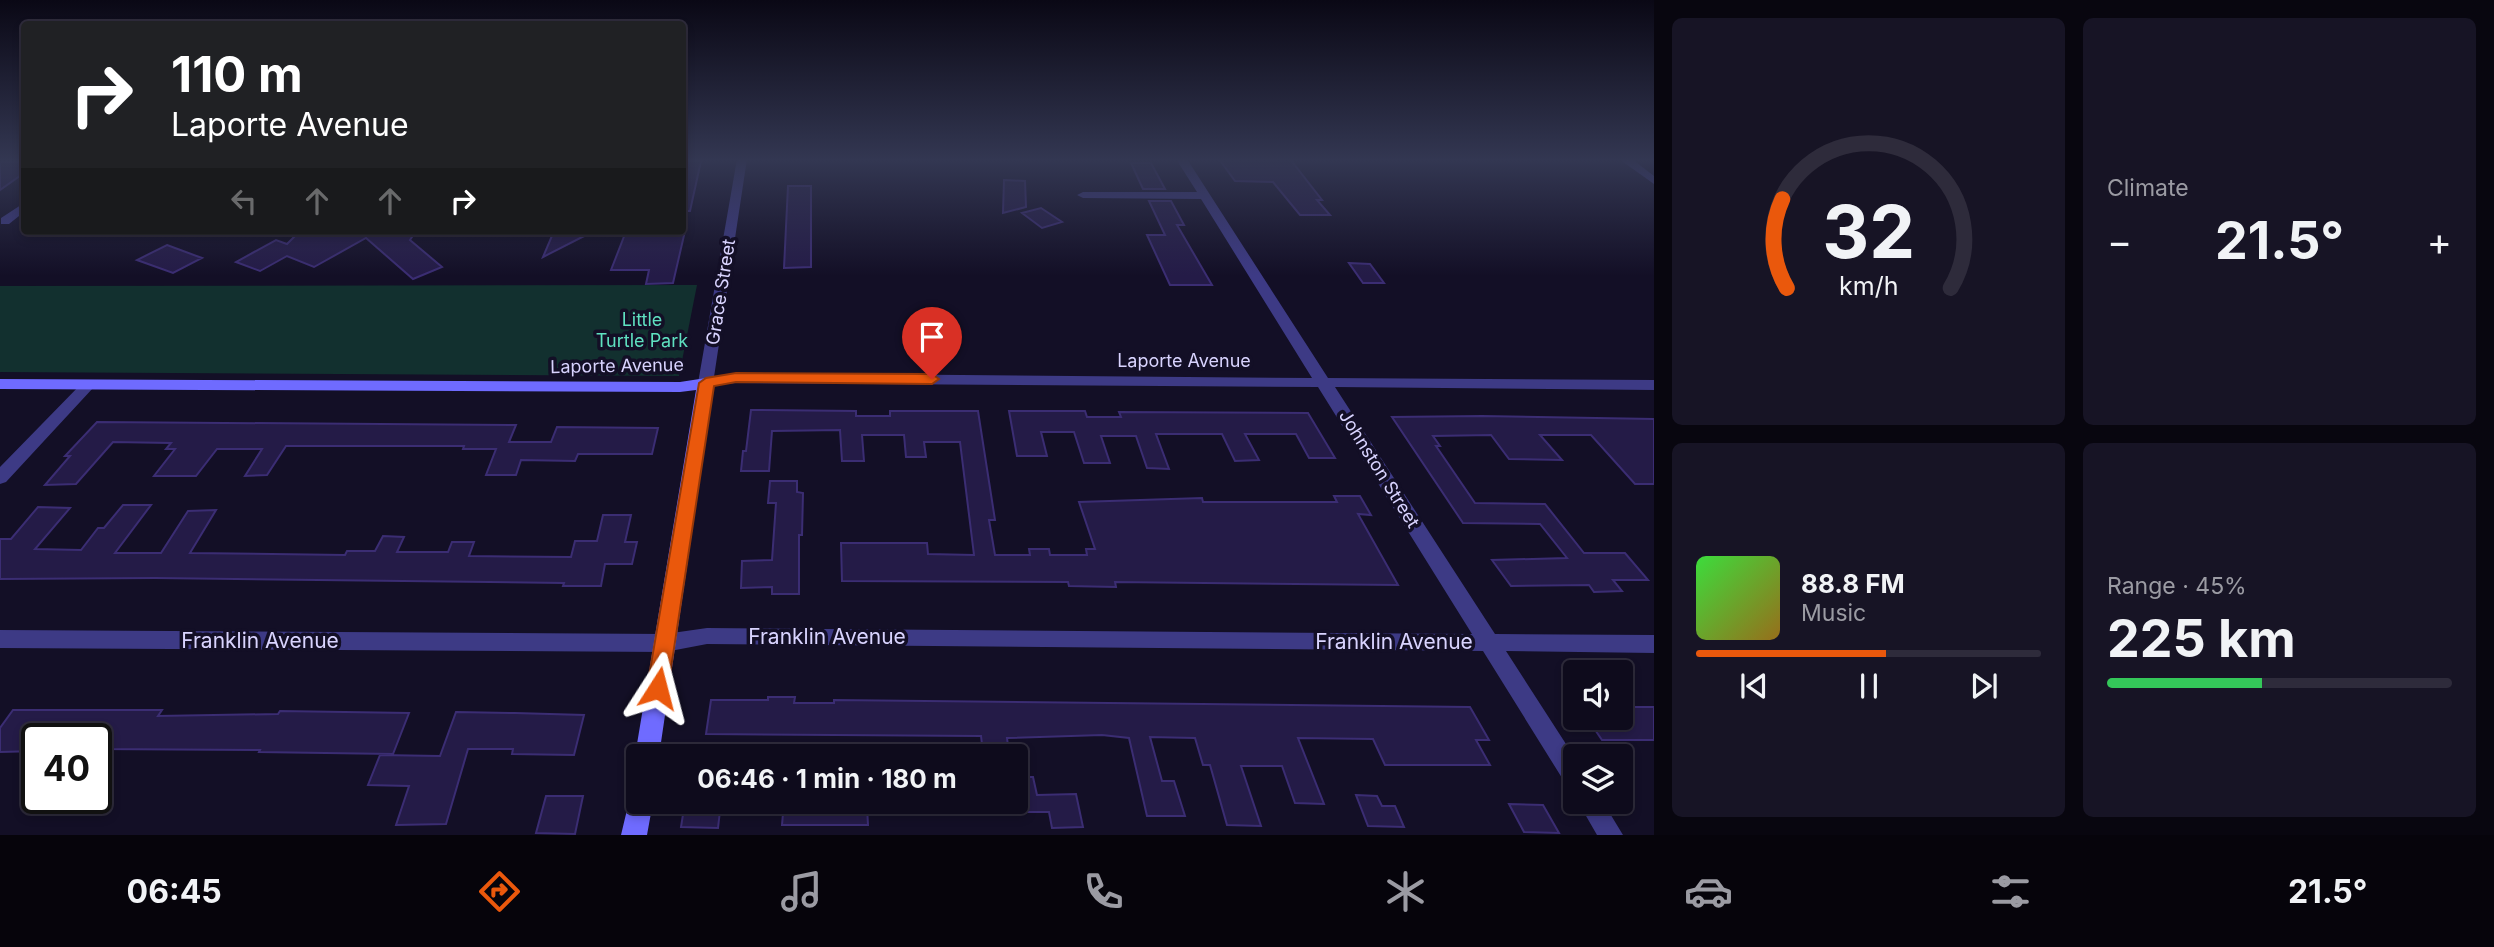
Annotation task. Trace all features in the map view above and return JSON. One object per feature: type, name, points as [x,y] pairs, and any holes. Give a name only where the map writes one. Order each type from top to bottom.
[{"type":"street","name":"Grace Street","points":[[649,744],[736,198]]},
{"type":"street","name":"Johnston Street","points":[[1205,198],[1563,760]]},
{"type":"street","points":[[5,221],[21,209]]},
{"type":"street","name":"Laporte Avenue","points":[[0,384],[680,387],[736,378],[1654,384]]},
{"type":"street","points":[[0,478],[88,385]]},
{"type":"street","name":"Franklin Avenue","points":[[0,639],[665,643],[707,636],[1654,643]]},
{"type":"street","points":[[634,835],[637,814]]},
{"type":"street","points":[[1598,814],[1611,835]]},
{"type":"green space","name":"Little Turtle Park","points":[[697,285],[679,376],[0,372],[0,286]]},
{"type":"building","points":[[686,198],[693,198],[690,211],[686,211]]},
{"type":"building","points":[[787,198],[811,198],[811,267],[784,268]]},
{"type":"building","points":[[1003,198],[1026,198],[1026,207],[1003,213]]},
{"type":"building","points":[[1286,198],[1320,198],[1322,200],[1317,200],[1330,215],[1300,215]]},
{"type":"building","points":[[1149,201],[1171,201],[1184,225],[1177,225],[1212,285],[1170,285],[1147,235],[1165,235]]},
{"type":"building","points":[[1041,208],[1062,222],[1042,228],[1022,213]]},
{"type":"building","points":[[296,235],[413,235],[410,240],[442,267],[413,279],[366,238],[314,267],[287,256],[260,271],[236,262],[276,240],[287,244]]},
{"type":"building","points":[[552,235],[586,235],[543,257]]},
{"type":"building","points":[[625,235],[684,235],[673,283],[646,284],[649,270],[611,270]]},
{"type":"building","points":[[167,245],[202,258],[173,273],[137,260]]},
{"type":"building","points":[[1349,263],[1370,264],[1384,283],[1363,283]]},
{"type":"building","points":[[751,410],[856,411],[856,416],[890,416],[890,411],[978,411],[995,520],[989,520],[995,555],[1030,555],[1029,549],[1049,549],[1050,555],[1087,555],[1086,549],[1095,549],[1079,502],[1202,498],[1203,502],[1337,502],[1334,496],[1360,496],[1371,515],[1358,514],[1398,585],[1115,582],[1116,587],[1069,586],[1068,582],[842,581],[841,543],[927,543],[928,554],[974,555],[960,442],[924,442],[926,457],[906,457],[904,435],[862,435],[864,461],[842,461],[840,430],[772,431],[769,471],[741,471]]},
{"type":"building","points":[[1009,411],[1085,411],[1087,417],[1121,417],[1119,412],[1308,413],[1335,458],[1309,458],[1296,434],[1245,434],[1259,460],[1235,461],[1222,434],[1156,434],[1169,469],[1147,468],[1136,436],[1101,436],[1110,463],[1084,463],[1074,432],[1041,432],[1047,456],[1017,456]]},
{"type":"building","points":[[1392,417],[1654,419],[1654,484],[1635,484],[1591,435],[1540,435],[1562,460],[1509,459],[1491,435],[1433,436],[1440,446],[1436,446],[1475,503],[1545,504],[1584,553],[1625,553],[1648,580],[1613,580],[1622,591],[1594,592],[1589,585],[1511,586],[1492,560],[1567,558],[1540,524],[1463,523]]},
{"type":"building","points":[[97,422],[516,425],[509,442],[551,442],[557,427],[658,428],[652,454],[578,454],[575,461],[521,460],[516,475],[486,475],[496,449],[463,449],[464,446],[286,446],[267,475],[245,476],[262,449],[217,449],[196,476],[154,476],[175,449],[166,449],[171,443],[113,442],[76,484],[45,485],[70,456],[65,456]]},
{"type":"building","points":[[770,481],[797,481],[797,492],[803,493],[802,535],[799,535],[799,594],[772,594],[772,587],[741,588],[742,561],[772,560],[776,503],[768,503]]},
{"type":"building","points":[[123,505],[151,505],[115,553],[161,553],[188,511],[216,510],[190,553],[345,555],[347,551],[375,551],[383,536],[404,537],[397,552],[448,552],[452,542],[474,542],[469,556],[571,557],[575,541],[597,541],[603,515],[631,515],[625,542],[637,542],[632,564],[605,564],[601,586],[563,586],[564,583],[155,578],[0,579],[0,539],[11,539],[38,507],[70,508],[35,549],[81,550],[98,528],[104,528]]},
{"type":"building","points":[[768,697],[795,697],[794,703],[834,703],[834,700],[1470,707],[1489,740],[1476,740],[1490,765],[1385,765],[1373,739],[1298,738],[1324,804],[1295,803],[1282,766],[1241,766],[1261,826],[1227,825],[1210,765],[1203,765],[1195,738],[1150,737],[1162,781],[1174,781],[1185,816],[1147,816],[1129,738],[1102,735],[1007,738],[1008,744],[982,744],[981,736],[706,734],[711,700],[768,700]]},
{"type":"building","points":[[1633,707],[1654,707],[1654,740],[1602,740],[1595,730],[1633,730]]},
{"type":"building","points":[[13,710],[162,710],[158,716],[278,714],[280,711],[409,713],[393,754],[112,749],[112,723],[21,723],[21,751],[0,752],[0,728]]},
{"type":"building","points":[[456,712],[584,715],[574,755],[512,754],[513,749],[468,749],[446,824],[396,825],[409,786],[368,785],[380,755],[440,756]]},
{"type":"building","points":[[1028,777],[1033,777],[1037,795],[1076,794],[1083,827],[1052,828],[1049,812],[1028,812]]},
{"type":"building","points":[[1356,795],[1377,796],[1382,806],[1395,806],[1404,827],[1368,826]]},
{"type":"building","points":[[546,796],[583,796],[575,834],[536,833]]},
{"type":"building","points":[[1509,804],[1543,805],[1559,833],[1524,832]]},
{"type":"building","points":[[683,814],[720,814],[718,828],[681,827]]},
{"type":"building","points":[[783,814],[867,814],[868,825],[782,825]]},
{"type":"route","points":[[658,688],[706,383],[736,378],[932,379]]}]
